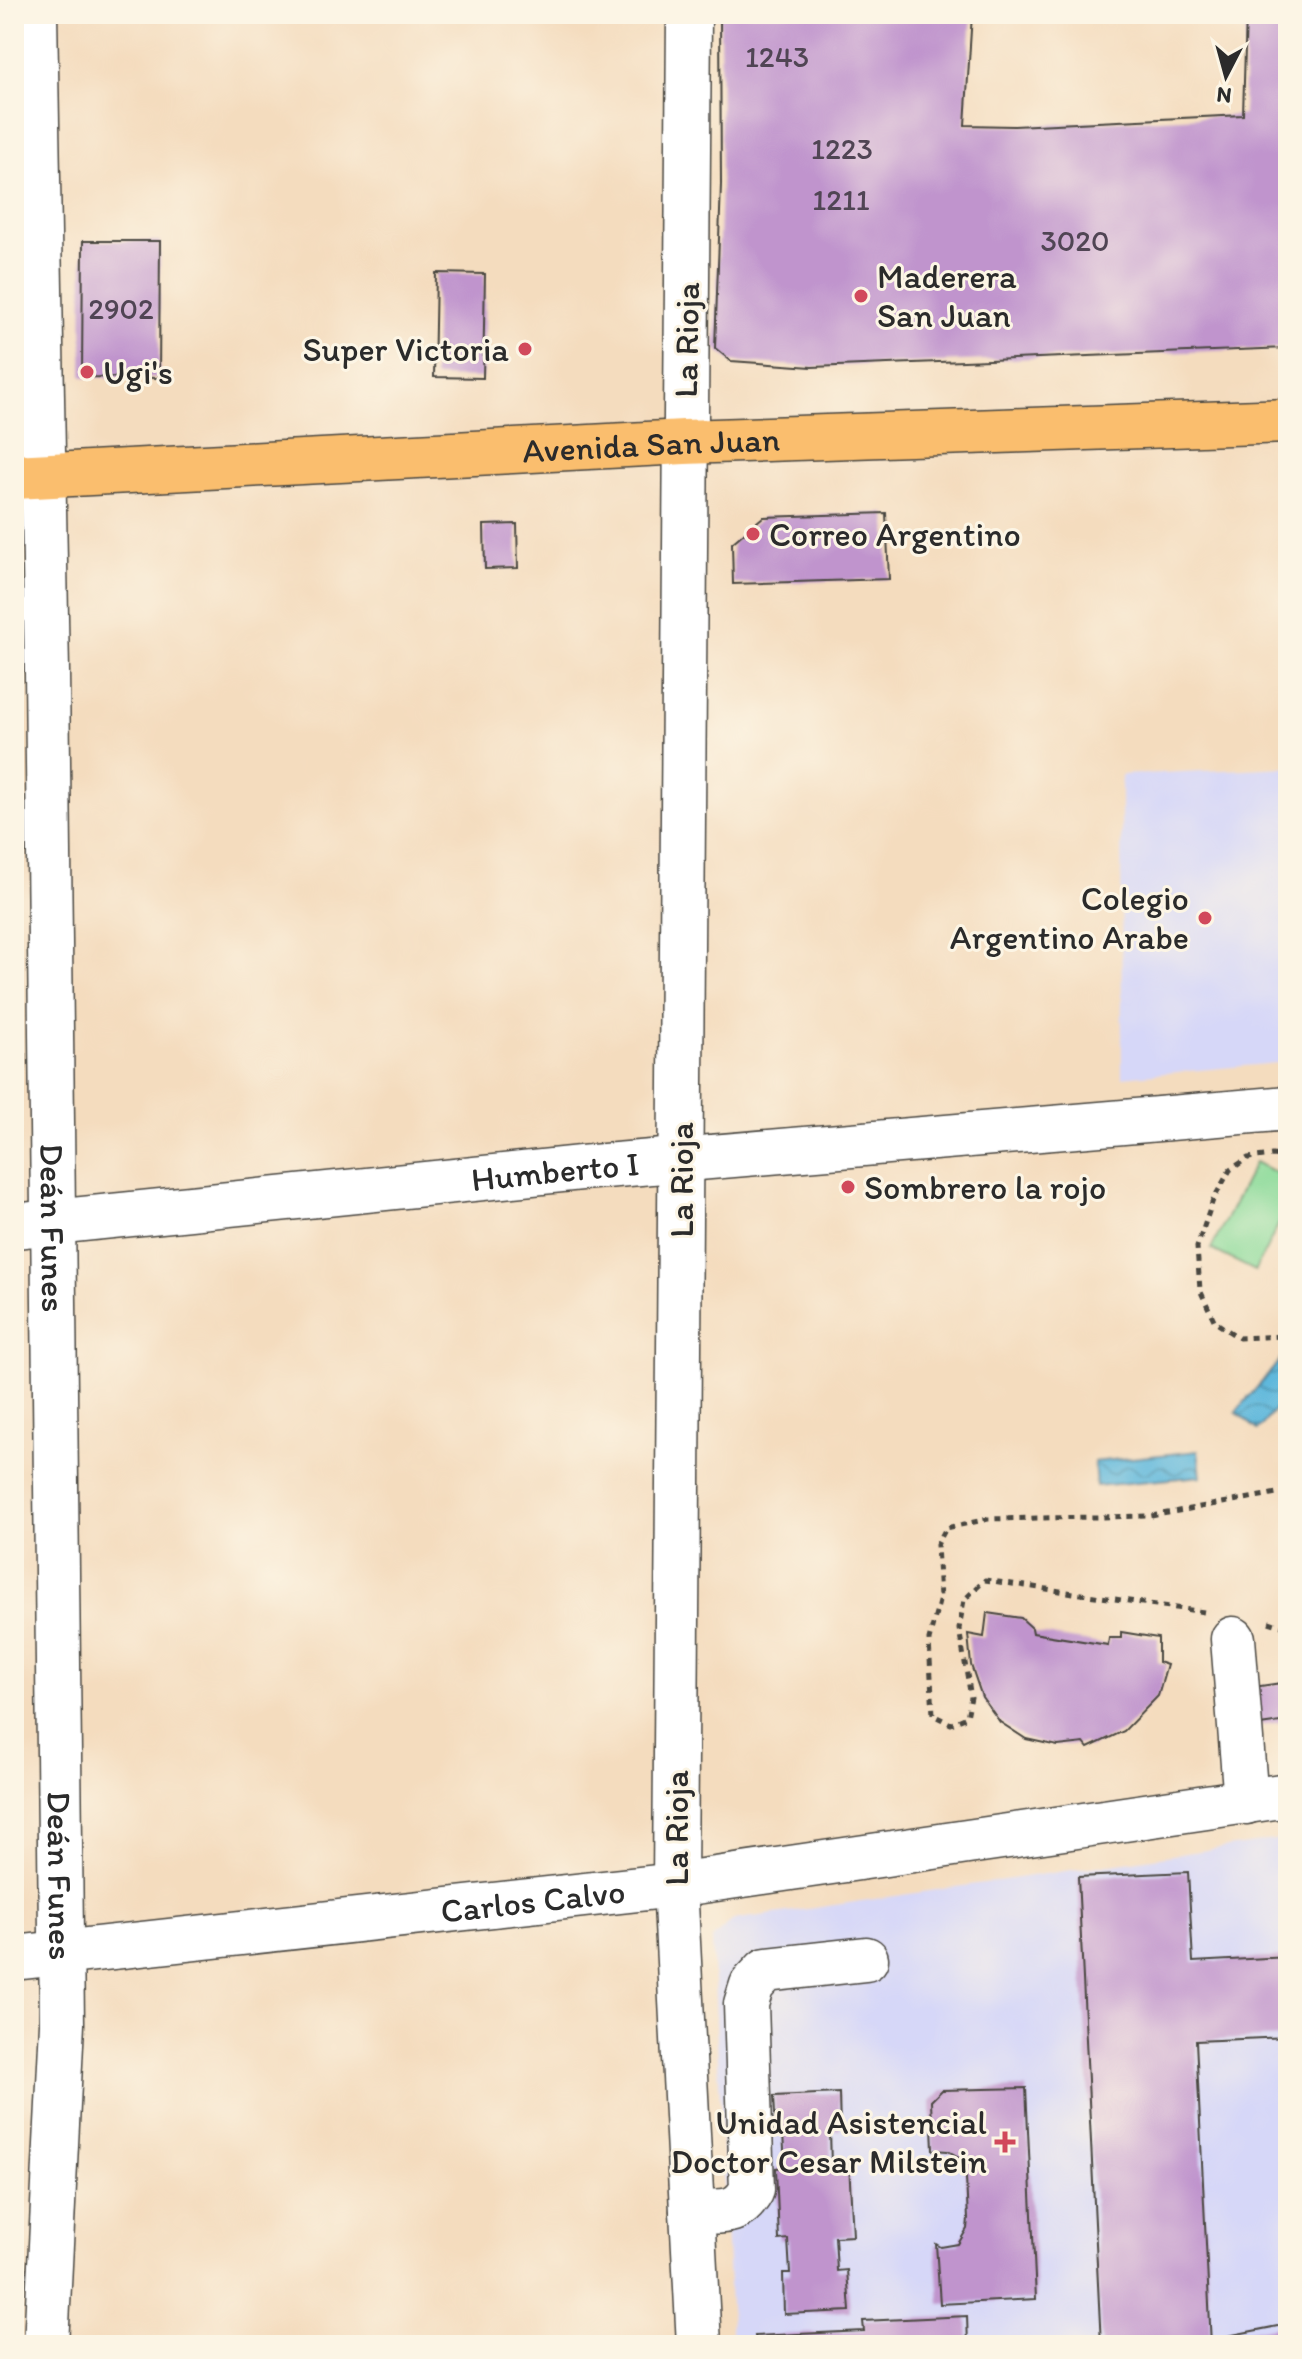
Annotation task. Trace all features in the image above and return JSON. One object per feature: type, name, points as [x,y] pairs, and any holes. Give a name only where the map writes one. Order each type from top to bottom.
[{"type":"main road","name":"Avenida San Juan","points":[[29,476],[684,442],[1288,421]]},
{"type":"street","name":"Deán Funes","points":[[35,14],[29,476],[33,1225],[61,1953],[61,2057],[46,2345]]},
{"type":"street","name":"La Rioja","points":[[689,14],[675,1885],[699,2345]]},
{"type":"street","name":"Humberto I","points":[[33,1225],[535,1172],[1288,1108]]},
{"type":"street","points":[[1239,1625],[1246,1802]]},
{"type":"street","name":"Carlos Calvo","points":[[14,1958],[675,1885],[1288,1795]]},
{"type":"street","points":[[692,2211],[733,2210],[745,2203],[752,2190],[746,2004],[752,1985],[766,1970],[866,1959]]},
{"type":"path","points":[[1288,1157],[1248,1158],[1230,1170],[1213,1200],[1197,1247],[1200,1290],[1215,1322],[1239,1338],[1288,1336]]},
{"type":"path","points":[[1288,1491],[1151,1516],[988,1519],[946,1528],[937,1545],[940,1598],[929,1640],[933,1715],[951,1724],[967,1717],[971,1697],[959,1629],[964,1600],[985,1580],[1239,1625],[1288,1628]]},
{"type":"shaded area","name":"Colegio Argentino Arabe","points":[[1288,767],[1288,1062],[1122,1077],[1121,775]]},
{"type":"shaded area","name":"Unidad Asistencial Doctor Cesar Milstein","points":[[1288,1838],[1288,2345],[732,2345],[712,1939],[733,1920]]},
{"type":"green space","points":[[1255,1162],[1288,1179],[1288,1206],[1255,1271],[1211,1249]]},
{"type":"water","points":[[1283,1357],[1288,1361],[1288,1394],[1258,1430],[1236,1412]]},
{"type":"water","points":[[1198,1451],[1201,1476],[1096,1486],[1094,1462]]},
{"type":"building","points":[[720,14],[972,14],[965,125],[1014,126],[1243,115],[1246,14],[1288,14],[1288,348],[812,367],[731,361],[715,348],[721,184]]},
{"type":"building","points":[[83,241],[160,241],[159,378],[82,377]]},
{"type":"building","points":[[436,273],[485,274],[483,378],[434,377]]},
{"type":"building","points":[[886,513],[889,579],[733,584],[732,543],[763,517]]},
{"type":"building","points":[[517,524],[518,568],[485,569],[484,525]]},
{"type":"building","points":[[987,1613],[1021,1618],[1033,1633],[1108,1645],[1109,1638],[1121,1638],[1121,1632],[1158,1638],[1158,1662],[1167,1665],[1158,1696],[1124,1731],[1088,1748],[1084,1743],[1058,1746],[1026,1739],[1000,1722],[982,1697],[971,1665],[968,1634],[984,1637]]},
{"type":"building","points":[[1288,1682],[1288,1721],[1225,1730],[1219,1692]]},
{"type":"building","points":[[1188,1872],[1193,1962],[1288,1957],[1288,2037],[1196,2041],[1211,2345],[1101,2345],[1078,1877]]},
{"type":"building","points":[[1026,2088],[1036,2299],[940,2304],[936,2244],[941,2247],[958,2244],[967,2229],[968,2219],[963,2166],[957,2156],[948,2151],[933,2150],[931,2101],[942,2090]]},
{"type":"building","points":[[839,2093],[840,2130],[830,2130],[831,2165],[849,2164],[853,2236],[835,2237],[837,2271],[847,2270],[850,2311],[784,2314],[783,2273],[790,2273],[788,2239],[779,2240],[776,2168],[785,2167],[783,2132],[776,2133],[774,2096]]},
{"type":"building","points":[[967,2316],[968,2345],[756,2345],[755,2336],[864,2331],[863,2321]]},
{"type":"building","points":[[1288,2324],[1288,2345],[1227,2345],[1227,2336]]},
{"type":"place","name":"Maderera San Juan","points":[[861,296]]},
{"type":"place","name":"Super Victoria","points":[[525,349]]},
{"type":"place","name":"Ugi's","points":[[87,372]]},
{"type":"place","name":"Correo Argentino","points":[[753,534]]},
{"type":"place","name":"Colegio Argentino Arabe","points":[[1205,918]]},
{"type":"place","name":"Sombrero la rojo","points":[[848,1187]]},
{"type":"place","name":"Unidad Asistencial Doctor Cesar Milstein","points":[[1005,2142]]}]
